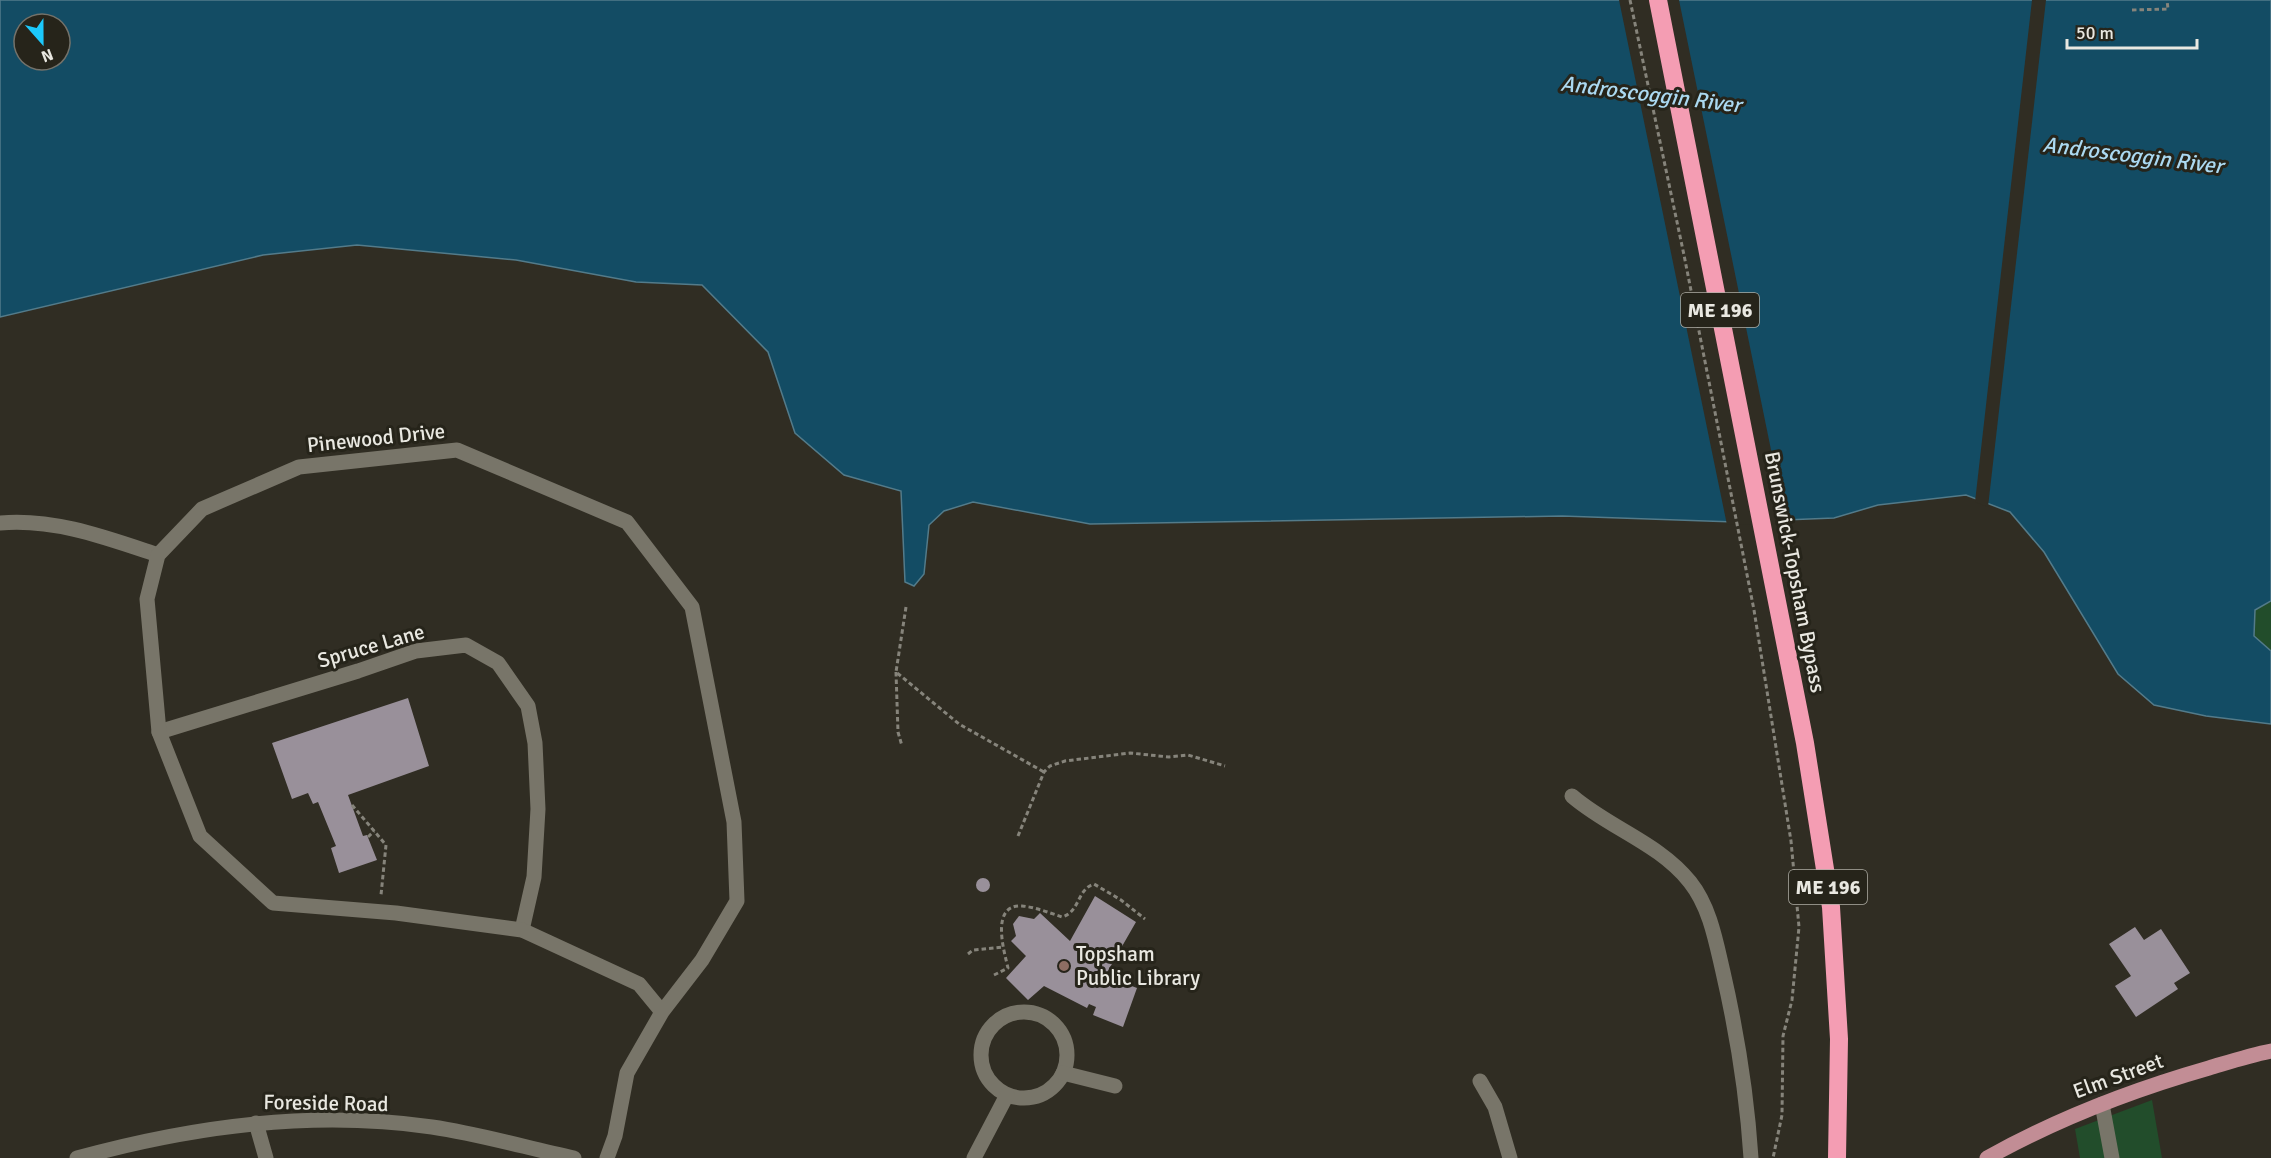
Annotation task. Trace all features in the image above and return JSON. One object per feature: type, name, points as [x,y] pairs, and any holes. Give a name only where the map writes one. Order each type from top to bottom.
[{"type":"highway","name":"Brunswick-Topsham Bypass","points":[[1658,0],[1806,742],[1831,907],[1839,1039],[1837,1158]]},
{"type":"main road","name":"Elm Street","points":[[1987,1158],[2030,1134],[2102,1104],[2179,1076],[2271,1051]]},
{"type":"street","name":"Pinewood Drive","points":[[607,1158],[615,1137],[627,1073],[662,1012],[702,960],[737,901],[734,822],[692,607],[627,522],[457,450],[299,467],[202,509],[158,555],[147,599],[159,732],[200,836],[273,903],[379,912],[393,919],[522,930],[639,984],[662,1012]]},
{"type":"street","points":[[0,524],[24,521],[56,525],[158,555]]},
{"type":"street","name":"Spruce Lane","points":[[159,732],[416,651],[466,645],[498,663],[528,706],[535,743],[538,809],[534,877],[522,930]]},
{"type":"street","points":[[1572,796],[1591,812],[1668,859],[1690,882],[1703,902],[1715,939],[1738,1045],[1752,1158]]},
{"type":"street","points":[[1026,1012],[1040,1015],[1052,1022],[1061,1032],[1066,1046],[1063,1073],[1056,1084],[1039,1094],[1020,1098],[1007,1095],[987,1078],[982,1066],[981,1052],[990,1028],[1000,1019],[1012,1013],[1026,1012]]},
{"type":"street","points":[[1063,1073],[1115,1086]]},
{"type":"street","points":[[1480,1081],[1495,1107],[1510,1158]]},
{"type":"street","points":[[974,1158],[1007,1095]]},
{"type":"street","points":[[2102,1104],[2112,1158]]},
{"type":"street","name":"Foreside Road","points":[[77,1158],[179,1133],[256,1123],[342,1121],[432,1127],[574,1158]]},
{"type":"street","points":[[256,1123],[266,1158]]},
{"type":"path","points":[[1630,0],[1684,255],[1754,610],[1791,841],[1799,927],[1792,1000],[1783,1036],[1782,1115],[1773,1158]]},
{"type":"path","points":[[2132,10],[2168,9],[2167,0]]},
{"type":"path","points":[[902,746],[898,732],[896,672],[906,607]]},
{"type":"path","points":[[896,672],[959,724],[1044,772]]},
{"type":"path","points":[[1018,836],[1044,772],[1050,766],[1065,760],[1130,753],[1169,757],[1188,755],[1225,766]]},
{"type":"path","points":[[352,805],[387,845],[379,912]]},
{"type":"path","points":[[368,837],[374,831]]},
{"type":"path","points":[[994,975],[1008,968],[1001,922],[1016,906],[1024,906],[1062,917],[1074,912],[1083,892],[1088,886],[1094,884],[1121,900],[1144,919]]},
{"type":"path","points":[[968,954],[973,950],[1003,947]]},
{"type":"green space","points":[[2271,601],[2271,651],[2254,636],[2255,610]]},
{"type":"green space","points":[[2152,1100],[2162,1158],[2080,1158],[2075,1129]]},
{"type":"water","name":"Androscoggin River","points":[[0,0],[2271,0],[2271,601],[2255,610],[2254,636],[2271,651],[2271,724],[2206,716],[2154,705],[2118,674],[2044,552],[2010,512],[1966,495],[1878,505],[1834,518],[1735,522],[1562,516],[1090,524],[973,502],[944,511],[929,525],[924,574],[914,586],[905,582],[901,491],[844,475],[795,433],[768,352],[702,285],[636,282],[516,260],[357,245],[263,255],[0,317]]},
{"type":"pier","points":[[1619,0],[1679,0],[1786,523],[1727,525]]},
{"type":"pier","points":[[2032,0],[2046,0],[1988,507],[1975,502]]},
{"type":"building","points":[[408,698],[429,766],[348,795],[363,836],[367,835],[377,860],[339,873],[331,848],[336,846],[318,802],[313,804],[308,793],[292,799],[272,743]]},
{"type":"building","points":[[983,878],[988,880],[990,885],[988,890],[983,892],[978,890],[976,885],[978,880]]},
{"type":"building","name":"Topsham Public Library","points":[[1095,896],[1136,922],[1105,976],[1137,988],[1123,1027],[1093,1015],[1096,1007],[1089,1004],[1087,1008],[1044,986],[1028,1000],[1006,978],[1026,956],[1011,941],[1016,936],[1013,924],[1019,916],[1034,919],[1040,913],[1070,941]]},
{"type":"building","points":[[2135,927],[2144,940],[2161,929],[2190,973],[2174,983],[2178,989],[2136,1017],[2115,986],[2131,976],[2109,944]]},
{"type":"place","name":"Topsham Public Library","points":[[1064,966]]}]
